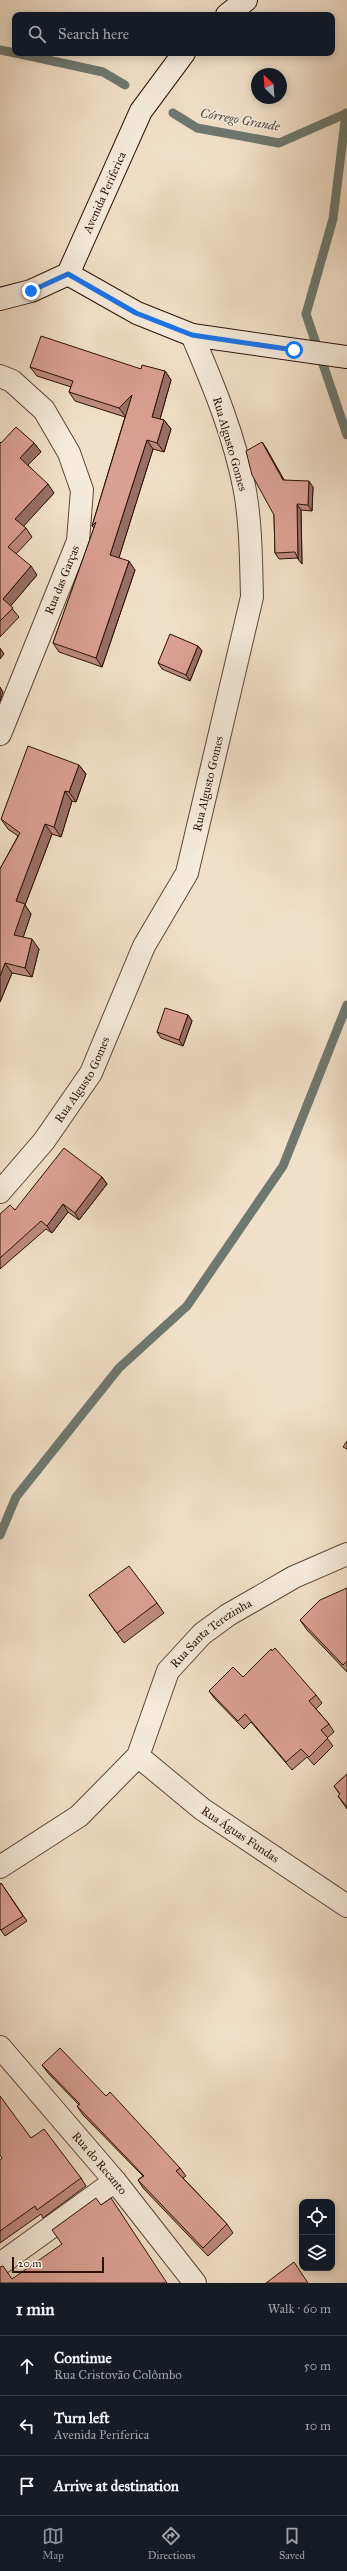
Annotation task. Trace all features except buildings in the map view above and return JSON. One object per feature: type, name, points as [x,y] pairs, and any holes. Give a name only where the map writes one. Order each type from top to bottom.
[{"type":"street","points":[[231,12],[246,0]]},
{"type":"street","name":"Avenida Periferica","points":[[68,274],[140,111],[182,56]]},
{"type":"street","points":[[0,299],[31,291],[68,274],[136,313],[192,335],[344,357]]},
{"type":"street","name":"Rua Algusto Gomes","points":[[0,1192],[44,1141],[91,1073],[144,946],[187,873],[252,597],[251,556],[245,490],[213,384],[192,335]]},
{"type":"street","name":"Rua das Garças","points":[[0,376],[12,381],[44,410],[69,453],[82,490],[78,542],[0,734]]},
{"type":"street","name":"Rua Santa Terezinha","points":[[0,1867],[80,1816],[138,1756],[168,1671],[202,1634],[228,1614],[294,1577],[347,1554]]},
{"type":"street","name":"Rua Águas Fundas","points":[[138,1756],[202,1809],[347,1906]]},
{"type":"street","name":"Rua do Recanto","points":[[0,2047],[115,2181],[195,2283]]},
{"type":"street","points":[[0,2264],[115,2181]]},
{"type":"waterway","name":"Córrego Grande","points":[[0,50],[12,52]]},
{"type":"waterway","name":"Córrego Grande","points":[[30,56],[103,72],[125,85]]},
{"type":"waterway","name":"Córrego Grande","points":[[173,113],[197,128],[279,143],[347,113]]},
{"type":"waterway","points":[[346,113],[333,219],[306,314],[347,435]]},
{"type":"waterway","points":[[0,1535],[16,1497],[119,1368],[187,1306],[283,1166],[347,1005]]},
{"type":"route","points":[[31,291],[68,274],[136,313],[192,335],[294,350]]}]
